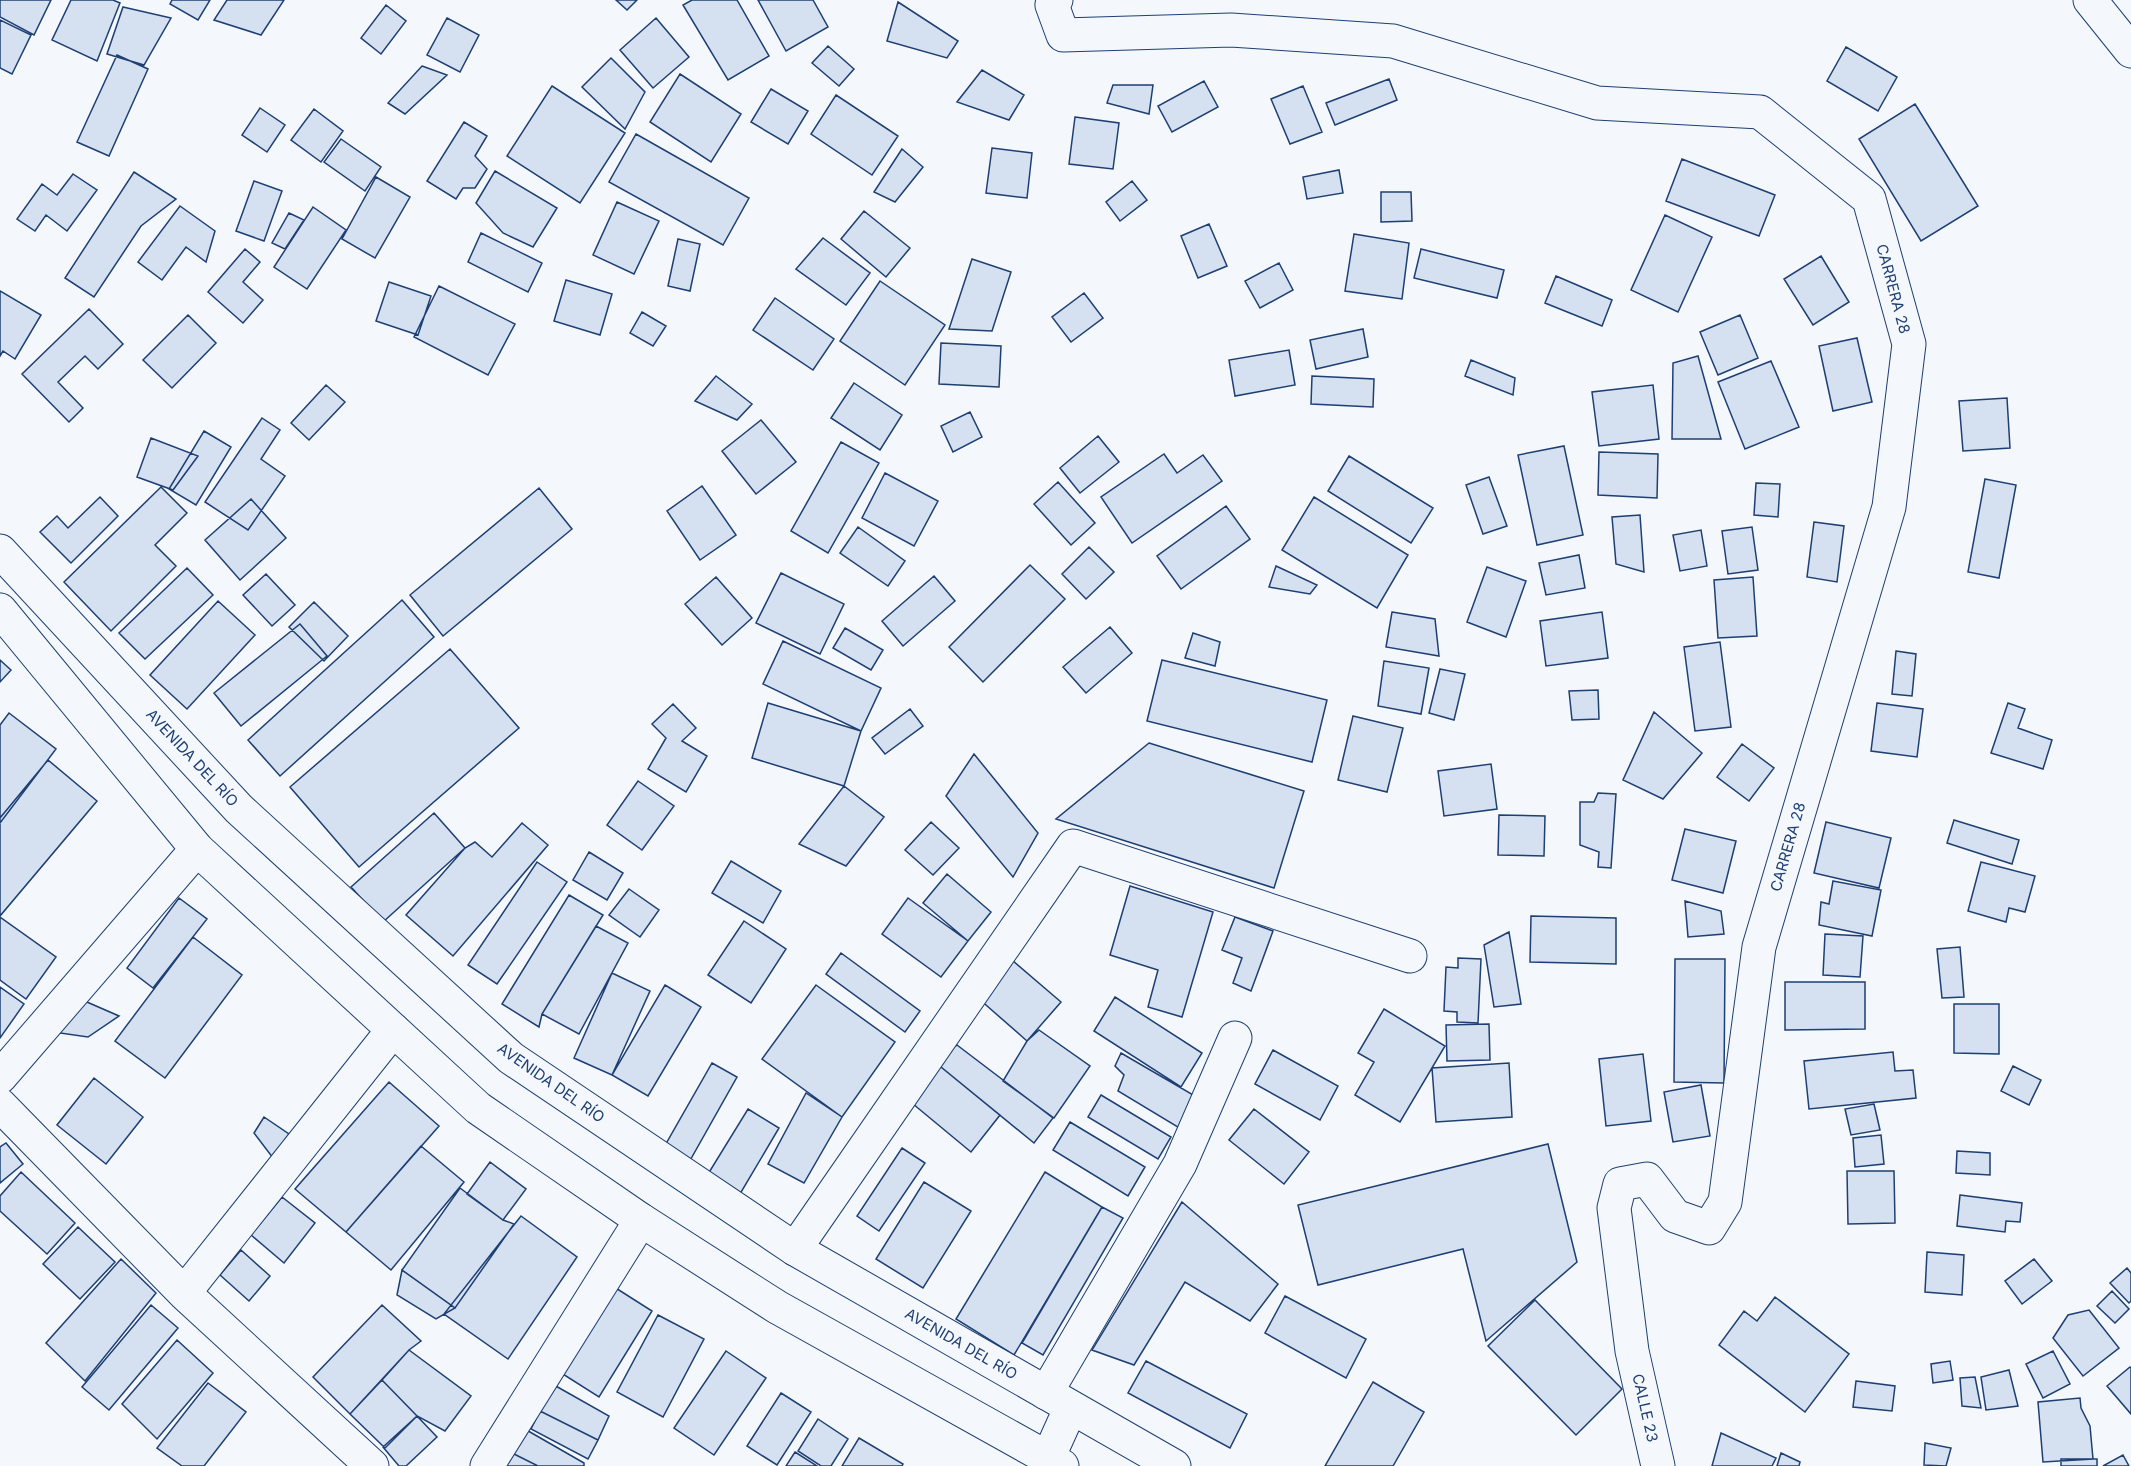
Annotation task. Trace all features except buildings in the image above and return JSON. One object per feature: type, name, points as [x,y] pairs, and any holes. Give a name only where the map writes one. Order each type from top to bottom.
[{"type":"street","name":"CARRERA 28","points":[[1056,0],[1052,5],[1064,35],[1232,30],[1393,41],[1597,103],[1760,112],[1869,199],[1909,345],[1889,507],[1759,947],[1725,1202],[1709,1228],[1675,1216],[1647,1179],[1620,1184],[1614,1208],[1632,1351]]},
{"type":"street","points":[[2090,0],[2131,51]]},
{"type":"street","name":"AVENIDA DEL RÍO","points":[[0,551],[239,809],[511,1059],[795,1250],[1174,1466]]},
{"type":"street","points":[[0,610],[197,849],[478,1108],[641,1220],[777,1307],[1055,1462],[1059,1400],[1180,1164],[1235,1038]]},
{"type":"street","points":[[795,1250],[1073,846],[1410,956]]},
{"type":"street","points":[[0,1077],[197,849]]},
{"type":"street","points":[[184,1293],[393,1030]]},
{"type":"street","points":[[0,1105],[184,1293],[372,1466]]},
{"type":"street","points":[[487,1466],[641,1220]]},
{"type":"street","name":"CALLE 23","points":[[1632,1351],[1658,1466]]}]
